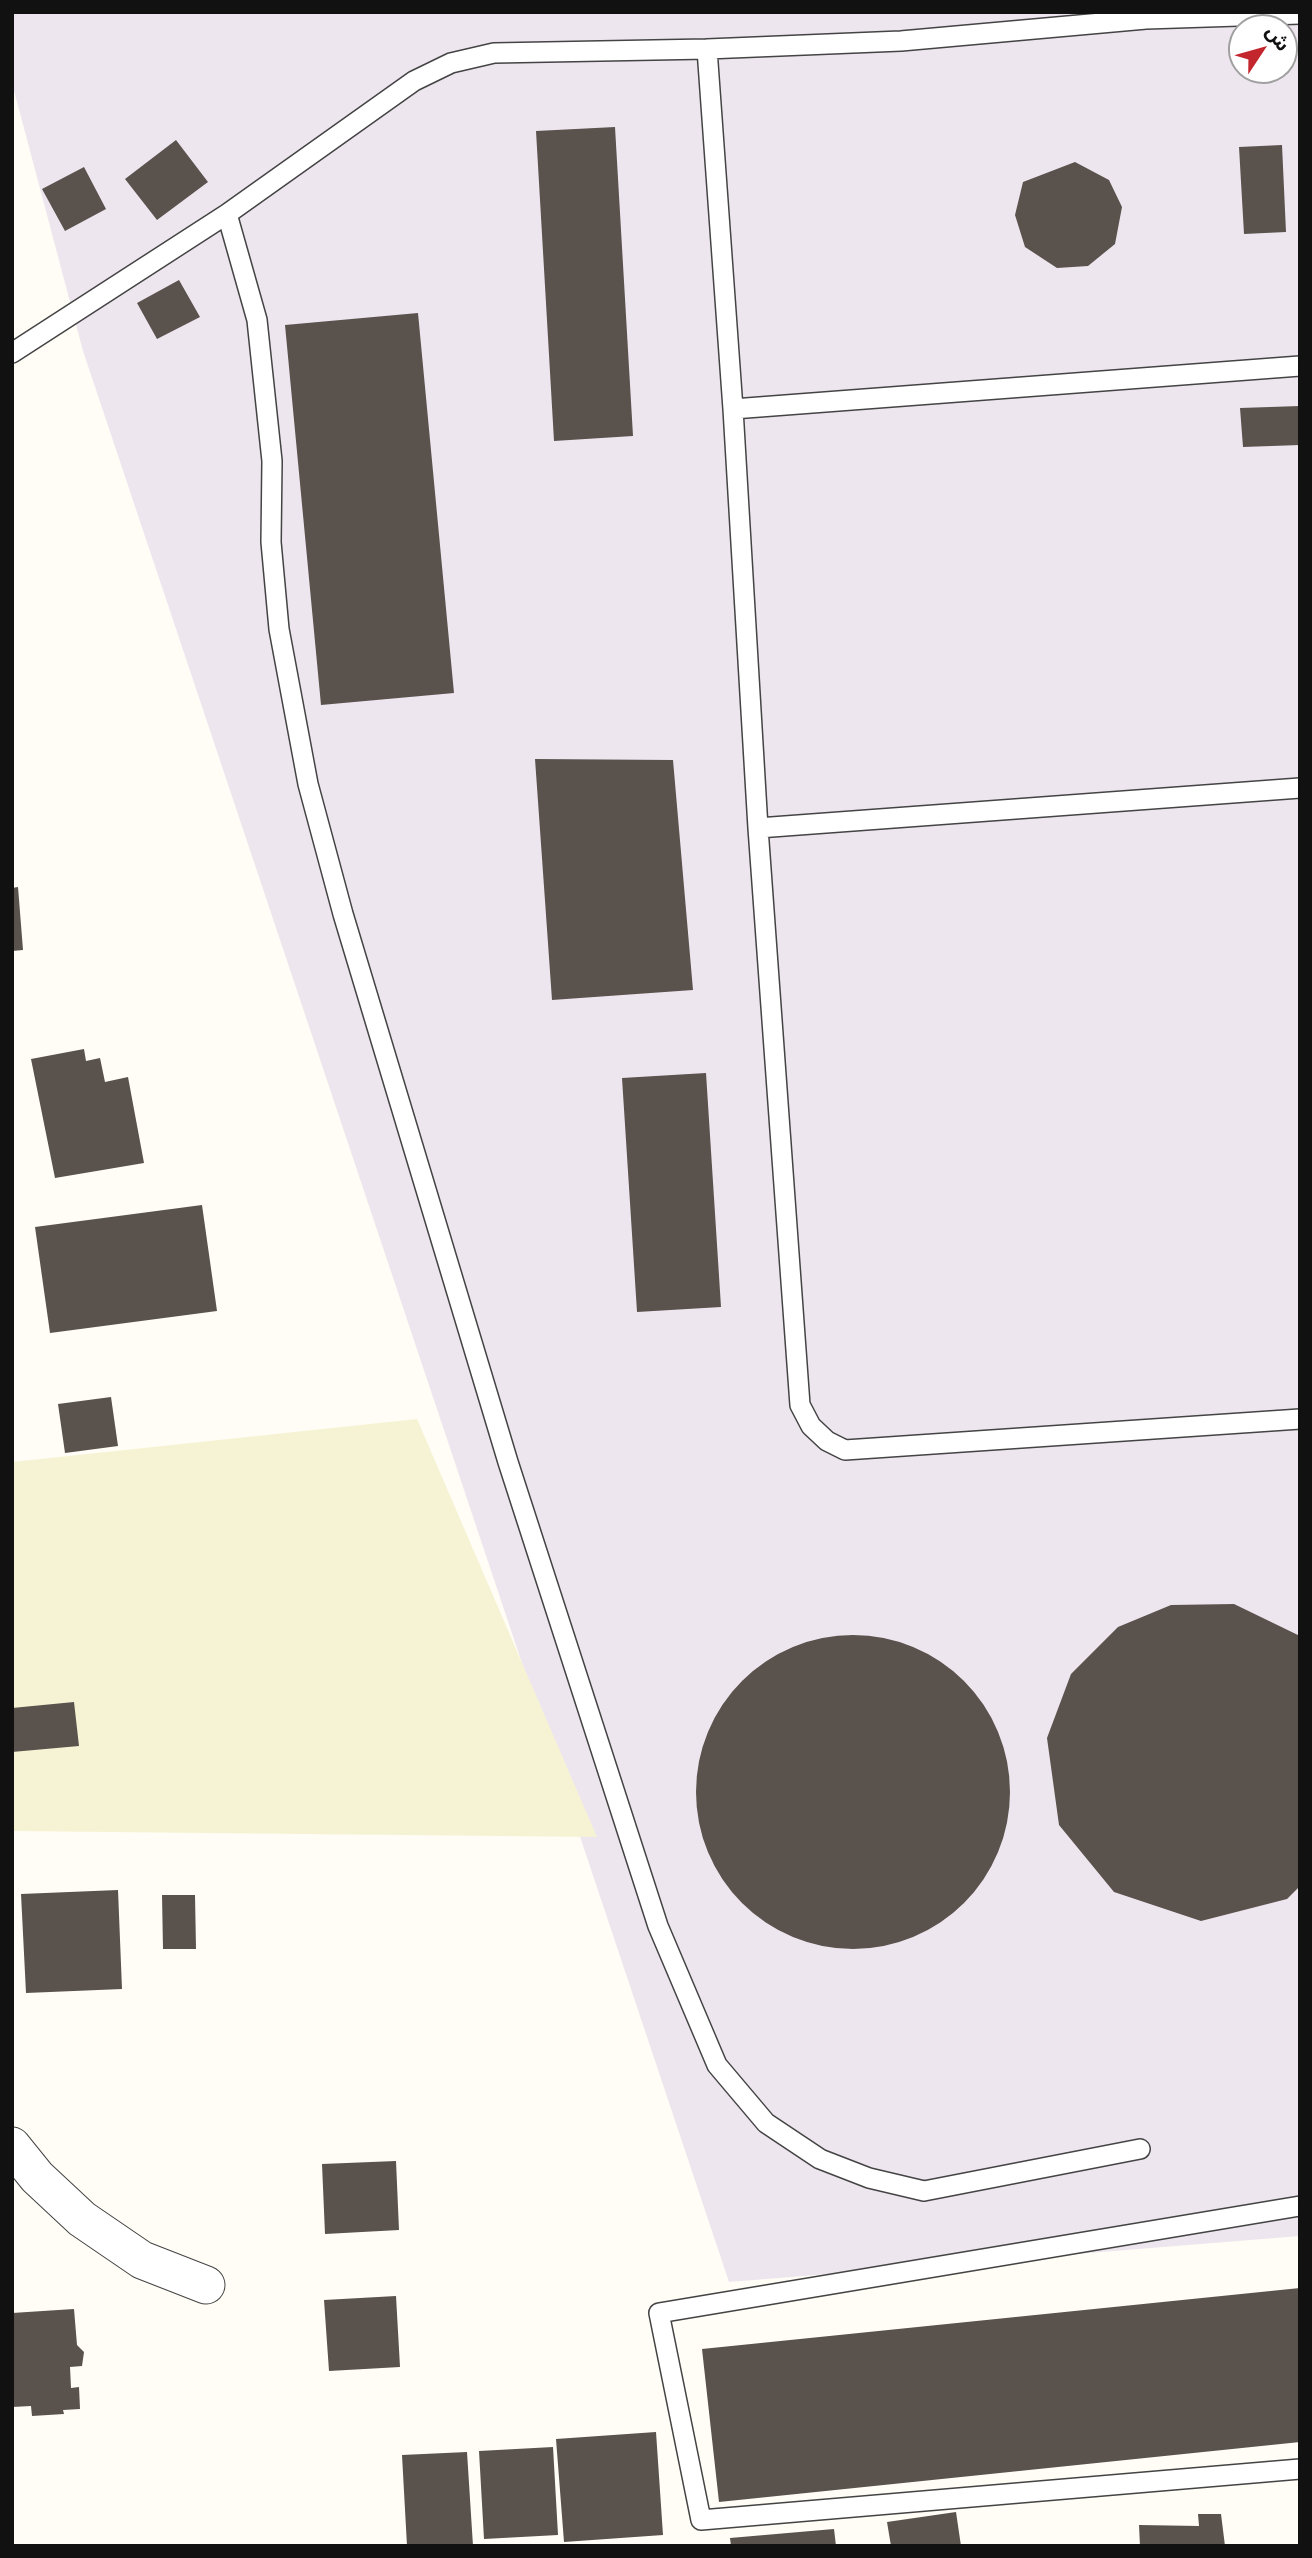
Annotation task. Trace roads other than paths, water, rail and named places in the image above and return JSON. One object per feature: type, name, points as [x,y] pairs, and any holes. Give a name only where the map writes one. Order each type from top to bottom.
[{"type":"street","points":[[12,2146],[37,2177],[82,2219],[142,2260],[206,2286]]},
{"type":"lane","points":[[12,353],[227,215],[414,81],[451,63],[494,53],[707,49],[901,41],[1146,19],[1300,15]]},
{"type":"lane","points":[[707,49],[733,409],[758,828],[800,1405],[811,1426],[827,1441],[845,1450],[1300,1419]]},
{"type":"lane","points":[[227,215],[257,320],[272,461],[271,542],[279,629],[308,784],[343,914],[508,1461],[658,1926],[717,2065],[766,2123],[820,2159],[869,2178],[924,2191],[1140,2149]]},
{"type":"lane","points":[[733,409],[1300,366]]},
{"type":"lane","points":[[758,828],[1300,788]]},
{"type":"lane","points":[[1300,2206],[659,2313],[701,2519],[1300,2469]]}]
